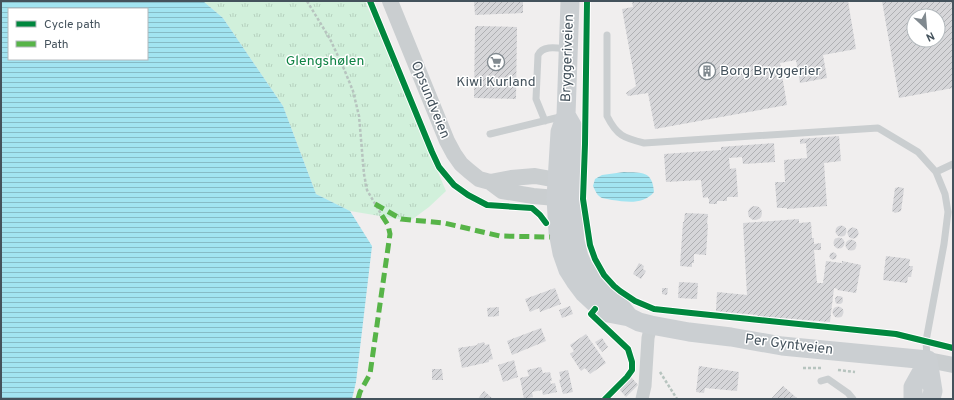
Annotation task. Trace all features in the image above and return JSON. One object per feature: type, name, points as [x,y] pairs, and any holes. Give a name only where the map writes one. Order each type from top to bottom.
[{"type":"main road","name":"Bryggeriveien","points":[[570,1],[566,115],[574,129],[561,190],[558,232],[562,253],[568,270],[584,293],[608,313],[628,316]]},
{"type":"main road","name":"Per Gyntveien","points":[[628,316],[640,322],[651,325],[782,346],[928,360]]},
{"type":"main road","points":[[912,399],[913,387],[928,360]]},
{"type":"main road","points":[[928,360],[933,391],[931,399]]},
{"type":"street","name":"Opsundveien","points":[[390,1],[447,141],[461,164],[479,179],[490,182],[502,191],[533,196],[561,190]]},
{"type":"street","points":[[642,399],[646,386],[648,338],[651,325]]},
{"type":"street","points":[[928,360],[953,365]]},
{"type":"lane","points":[[607,35],[607,116],[612,126],[621,135],[635,141],[644,144],[878,128],[918,152],[936,172],[945,194],[948,212],[944,244],[926,341],[928,360]]},
{"type":"lane","points":[[545,121],[536,99],[538,55],[543,49],[548,48],[569,50]]},
{"type":"lane","points":[[490,134],[566,115]]},
{"type":"lane","points":[[936,172],[953,164]]},
{"type":"lane","points":[[821,381],[828,379],[853,399]]},
{"type":"path","points":[[307,1],[330,39],[353,91],[359,116],[364,174],[367,190],[381,214]]},
{"type":"path","points":[[656,366],[677,399]]},
{"type":"path","points":[[854,372],[862,373]]},
{"type":"green space","name":"Glengshølen","points":[[203,1],[365,1],[446,191],[429,207],[410,221],[350,211],[316,194],[283,106],[223,18]]},
{"type":"water","points":[[1,1],[203,1],[223,18],[283,106],[316,194],[350,211],[372,246],[356,382],[352,399],[1,399]]},
{"type":"water","points":[[624,172],[641,173],[648,176],[653,185],[654,192],[645,199],[634,202],[602,198],[596,193],[593,186],[595,179],[602,175]]},
{"type":"building","points":[[474,1],[523,1],[523,13],[475,15]]},
{"type":"building","name":"Borg Bryggerier","points":[[632,1],[848,1],[856,49],[823,55],[827,78],[800,83],[796,60],[780,63],[787,105],[655,129],[648,93],[628,96],[626,93],[636,86],[622,9],[633,7]]},
{"type":"building","points":[[882,1],[953,1],[953,88],[899,98]]},
{"type":"building","points":[[475,27],[517,27],[516,99],[474,98]]},
{"type":"building","points":[[839,136],[841,161],[824,163],[827,206],[787,209],[777,208],[775,182],[785,182],[784,160],[807,158],[806,143],[800,144],[800,139]]},
{"type":"building","points":[[774,143],[775,162],[743,164],[742,157],[729,158],[730,169],[736,168],[738,197],[727,197],[727,201],[717,201],[717,204],[709,204],[708,197],[703,198],[701,180],[666,182],[664,154],[721,150],[721,147]]},
{"type":"building","points":[[899,187],[904,189],[901,211],[895,213],[892,211],[895,188]]},
{"type":"building","points":[[752,206],[758,206],[762,210],[762,216],[758,220],[752,220],[748,216],[748,210]]},
{"type":"building","points":[[685,213],[708,214],[706,255],[694,254],[694,263],[692,263],[692,267],[680,266]]},
{"type":"building","points":[[799,219],[799,223],[811,222],[814,244],[821,243],[821,250],[814,250],[817,283],[823,283],[826,261],[842,263],[842,261],[861,265],[856,293],[837,290],[838,289],[834,288],[830,322],[770,317],[770,321],[757,319],[757,315],[716,311],[717,292],[747,295],[743,223]]},
{"type":"building","points":[[841,225],[845,227],[847,231],[845,235],[841,237],[837,235],[835,231],[837,227]]},
{"type":"building","points":[[853,227],[857,229],[859,233],[857,237],[853,239],[849,237],[847,233],[849,229]]},
{"type":"building","points":[[839,237],[843,239],[845,243],[843,247],[839,249],[835,247],[833,243],[835,239]]},
{"type":"building","points":[[851,239],[855,241],[857,245],[855,249],[851,251],[847,249],[845,245],[847,241]]},
{"type":"building","points":[[833,252],[836,253],[836,259],[833,260],[830,259],[829,256],[830,253]]},
{"type":"building","points":[[886,256],[910,259],[909,266],[913,266],[911,277],[908,277],[907,283],[883,280]]},
{"type":"building","points":[[639,263],[644,266],[643,269],[646,271],[641,279],[633,274]]},
{"type":"building","points":[[679,282],[698,283],[697,299],[678,298]]},
{"type":"building","points":[[555,288],[561,304],[540,312],[539,308],[530,312],[525,299]]},
{"type":"building","points":[[662,288],[668,288],[667,295],[662,294]]},
{"type":"building","points":[[839,296],[842,297],[842,303],[839,304],[836,303],[835,300],[836,297]]},
{"type":"building","points":[[570,306],[573,314],[562,318],[559,310]]},
{"type":"building","points":[[499,307],[499,316],[488,317],[487,308]]},
{"type":"building","points":[[836,307],[840,307],[842,308],[842,316],[836,317],[833,314],[833,310]]},
{"type":"building","points":[[541,328],[546,341],[512,355],[507,341]]},
{"type":"building","points":[[586,334],[606,363],[590,374],[585,368],[581,371],[570,354],[574,351],[570,345]]},
{"type":"building","points":[[602,338],[608,347],[602,352],[595,342]]},
{"type":"building","points":[[484,342],[485,345],[489,344],[493,359],[489,360],[489,362],[462,368],[458,348],[478,345],[477,344]]},
{"type":"building","points":[[514,360],[518,377],[503,382],[498,365]]},
{"type":"building","points":[[699,366],[739,372],[737,391],[705,388],[704,393],[696,392]]},
{"type":"building","points":[[541,367],[543,373],[550,372],[552,381],[550,381],[551,384],[555,383],[557,392],[543,395],[542,390],[532,392],[533,397],[524,399],[520,378],[529,376],[527,370]]},
{"type":"building","points":[[432,369],[442,369],[443,380],[432,380]]},
{"type":"building","points":[[568,370],[573,392],[563,394],[559,380],[561,379],[559,372]]},
{"type":"building","points":[[631,377],[638,385],[626,397],[619,389]]},
{"type":"building","points":[[783,386],[798,399],[771,399]]},
{"type":"building","points":[[484,391],[493,399],[478,399]]},
{"type":"marked path","points":[[375,204],[401,219],[444,223],[500,236],[550,237]]},
{"type":"marked path","points":[[358,399],[360,392],[370,374],[390,234],[388,225],[381,214]]},
{"type":"cycle path","points":[[370,1],[439,167],[454,185],[468,195],[487,205],[532,208],[546,223]]},
{"type":"cycle path","points":[[587,1],[583,199],[590,245],[595,259],[604,275],[614,286],[635,301],[654,309],[896,334],[953,348]]},
{"type":"cycle path","points":[[595,309],[591,314],[628,349],[632,362],[632,370],[627,377],[605,399]]},
{"type":"place","name":"Kiwi Kurland","points":[[496,62]]},
{"type":"place","name":"Borg Bryggerier","points":[[707,71]]}]
